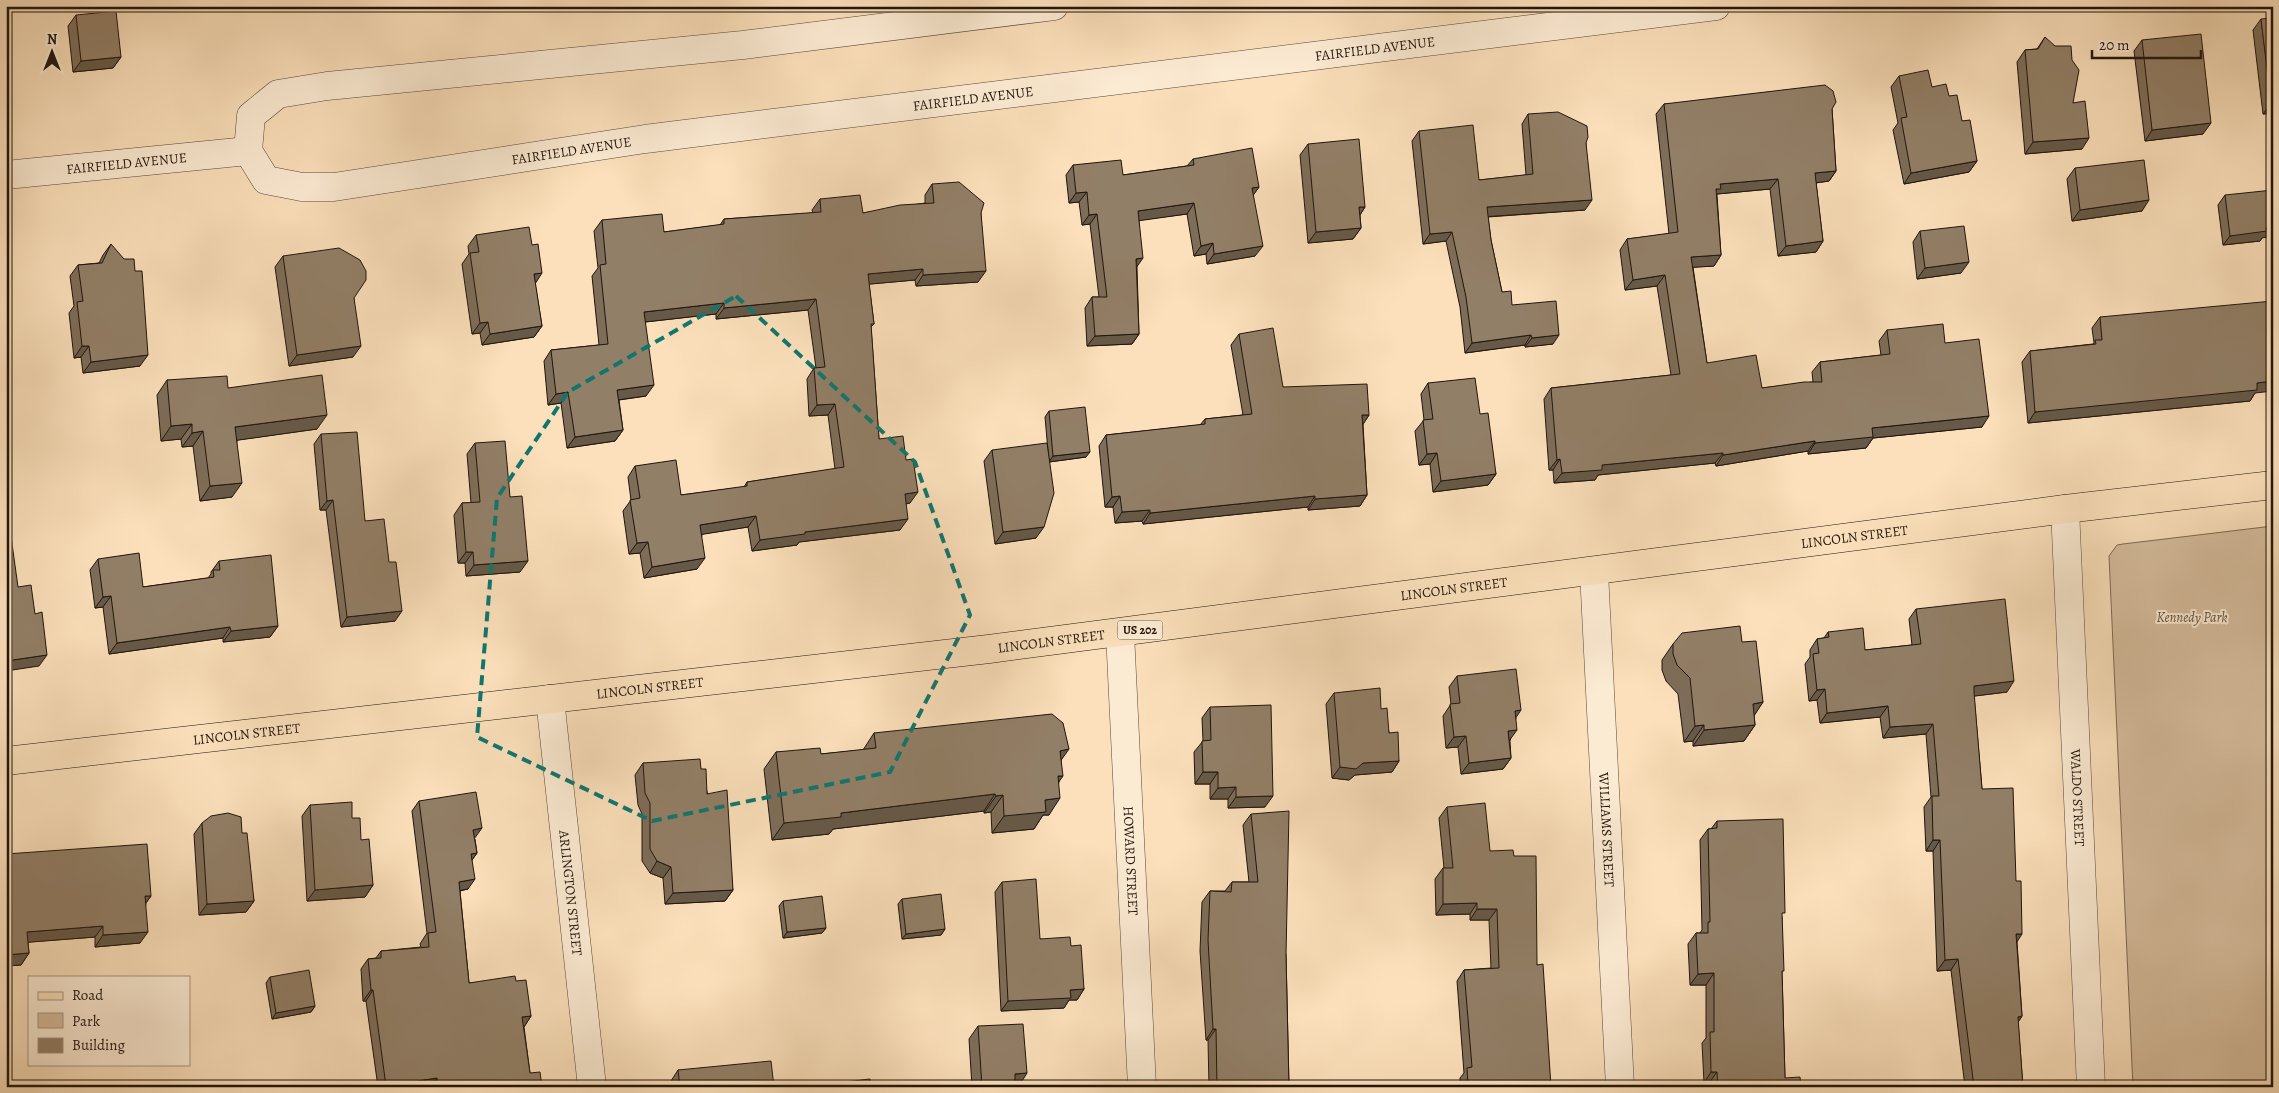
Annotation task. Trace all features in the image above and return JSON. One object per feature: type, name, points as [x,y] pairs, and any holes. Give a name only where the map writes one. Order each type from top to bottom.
[{"type":"main road","name":"LINCOLN STREET","points":[[6,761],[1120,632],[1594,572],[2065,509],[2273,485]]},
{"type":"street","points":[[248,151],[251,116],[278,94],[327,86],[743,45],[1054,6]]},
{"type":"street","name":"FAIRFIELD AVENUE","points":[[6,175],[248,151],[266,180],[302,187],[334,187],[645,139],[1716,6]]},
{"type":"street","name":"WALDO STREET","points":[[2065,509],[2091,1087]]},
{"type":"street","name":"WILLIAMS STREET","points":[[1594,572],[1620,1087]]},
{"type":"street","name":"HOWARD STREET","points":[[1120,632],[1142,1087]]},
{"type":"street","name":"ARLINGTON STREET","points":[[550,699],[592,1087]]},
{"type":"highlighted area","points":[[736,296],[915,462],[970,615],[890,772],[652,821],[477,737],[497,498],[568,392]]},
{"type":"green space","name":"Kennedy Park","points":[[2273,526],[2273,1087],[2133,1087],[2109,556],[2117,545]]},
{"type":"building","points":[[116,11],[121,57],[81,61],[76,15]]},
{"type":"building","points":[[2273,18],[2273,103],[2271,103],[2261,19]]},
{"type":"building","points":[[2201,34],[2211,123],[2152,130],[2142,40]]},
{"type":"building","points":[[2045,37],[2055,46],[2071,46],[2072,60],[2079,70],[2073,103],[2085,101],[2089,138],[2033,142],[2025,50],[2038,49]]},
{"type":"building","points":[[1928,70],[1932,87],[1946,84],[1949,96],[1957,95],[1962,121],[1970,120],[1977,161],[1911,173],[1901,118],[1907,117],[1899,76]]},
{"type":"building","points":[[1825,85],[1833,91],[1836,102],[1832,109],[1836,171],[1815,173],[1823,241],[1786,246],[1778,179],[1720,184],[1721,189],[1716,189],[1721,255],[1691,257],[1707,363],[1756,355],[1762,388],[1804,382],[1822,382],[1820,362],[1890,354],[1887,330],[1943,324],[1945,343],[1979,339],[1989,416],[1872,428],[1873,437],[1815,443],[1815,441],[1723,455],[1723,453],[1602,465],[1602,470],[1562,473],[1560,459],[1557,460],[1551,388],[1680,374],[1665,275],[1633,280],[1627,239],[1678,232],[1664,104]]},
{"type":"building","points":[[1558,112],[1587,126],[1588,137],[1586,143],[1592,200],[1487,207],[1491,240],[1502,292],[1511,291],[1512,305],[1556,301],[1559,335],[1532,338],[1531,335],[1472,343],[1466,297],[1452,232],[1430,234],[1419,131],[1473,125],[1479,180],[1533,174],[1528,114]]},
{"type":"building","points":[[1359,139],[1365,207],[1359,207],[1361,228],[1316,232],[1308,144]]},
{"type":"building","points":[[1252,148],[1259,187],[1252,188],[1263,246],[1214,254],[1213,243],[1201,246],[1194,203],[1138,211],[1143,258],[1136,259],[1139,334],[1095,336],[1092,297],[1107,297],[1097,214],[1089,215],[1087,192],[1076,193],[1073,165],[1121,160],[1123,175],[1194,165],[1193,159]]},
{"type":"building","points":[[2144,160],[2149,200],[2080,210],[2075,168]]},
{"type":"building","points":[[959,182],[984,203],[981,213],[986,271],[923,275],[923,269],[868,274],[874,324],[871,324],[879,439],[903,436],[906,460],[913,459],[918,492],[905,494],[908,519],[805,532],[805,534],[760,540],[756,516],[700,525],[705,558],[652,567],[648,542],[637,543],[630,500],[640,498],[635,466],[676,460],[681,495],[747,486],[747,482],[844,467],[835,404],[817,405],[814,368],[825,367],[816,299],[724,308],[724,303],[644,312],[654,385],[617,390],[623,430],[575,437],[568,392],[556,394],[551,350],[608,344],[600,265],[606,264],[602,220],[662,214],[664,232],[724,224],[724,219],[821,212],[820,199],[860,195],[863,213],[900,205],[934,203],[932,184]]},
{"type":"building","points":[[2273,190],[2273,228],[2266,228],[2267,231],[2230,236],[2225,195]]},
{"type":"building","points":[[1964,226],[1969,262],[1925,268],[1920,231]]},
{"type":"building","points":[[529,227],[532,245],[538,244],[542,273],[534,274],[542,326],[490,334],[488,322],[480,323],[470,253],[479,252],[476,235]]},
{"type":"building","points":[[111,244],[124,259],[134,259],[135,271],[142,271],[148,355],[91,362],[89,346],[82,346],[77,302],[83,301],[78,265],[102,263]]},
{"type":"building","points":[[339,248],[360,260],[366,271],[366,280],[354,298],[361,346],[297,355],[283,256]]},
{"type":"building","points":[[2273,301],[2273,381],[2257,383],[2257,390],[2035,412],[2030,351],[2096,344],[2095,340],[2102,340],[2100,317]]},
{"type":"building","points":[[1273,328],[1283,387],[1367,384],[1369,415],[1362,415],[1367,495],[1315,499],[1315,496],[1150,513],[1150,510],[1122,512],[1120,496],[1112,497],[1106,435],[1205,424],[1205,419],[1252,414],[1239,334]]},
{"type":"building","points":[[322,375],[327,415],[235,427],[242,483],[210,486],[203,431],[192,433],[192,424],[171,426],[167,380],[227,376],[228,388]]},
{"type":"building","points":[[1475,378],[1480,414],[1488,413],[1496,474],[1441,481],[1437,453],[1427,454],[1423,420],[1433,419],[1428,383]]},
{"type":"building","points":[[1085,407],[1090,452],[1053,456],[1049,411]]},
{"type":"building","points":[[357,432],[365,521],[384,519],[389,562],[396,562],[402,611],[347,617],[333,500],[327,501],[321,434]]},
{"type":"building","points":[[505,441],[510,497],[522,496],[528,561],[474,565],[473,552],[466,552],[462,503],[480,502],[475,443]]},
{"type":"building","points":[[1047,443],[1054,493],[1044,527],[1003,532],[992,450]]},
{"type":"building","points":[[6,500],[18,587],[31,585],[35,614],[42,612],[47,655],[6,661]]},
{"type":"building","points":[[139,553],[143,587],[214,577],[213,570],[220,570],[219,561],[271,555],[278,626],[231,631],[230,627],[117,643],[111,596],[103,597],[98,559]]},
{"type":"building","points":[[2005,599],[2014,681],[1974,686],[1974,692],[1982,789],[2013,788],[2016,881],[2021,881],[2022,934],[2016,934],[2022,1016],[2018,1017],[2023,1087],[1974,1087],[1958,959],[1945,960],[1940,840],[1933,840],[1932,796],[1939,796],[1933,724],[1890,727],[1888,706],[1827,713],[1825,689],[1817,690],[1813,654],[1819,653],[1817,639],[1829,637],[1828,632],[1863,628],[1865,650],[1921,644],[1916,609]]},
{"type":"building","points":[[1740,626],[1742,642],[1756,641],[1763,702],[1753,704],[1755,725],[1704,730],[1704,725],[1695,726],[1690,678],[1677,665],[1673,654],[1673,644],[1682,633]]},
{"type":"building","points":[[1516,669],[1521,710],[1515,711],[1517,730],[1508,731],[1511,758],[1469,763],[1466,736],[1454,737],[1450,704],[1460,703],[1457,676]]},
{"type":"building","points":[[1380,688],[1381,709],[1387,708],[1389,733],[1398,732],[1399,761],[1363,763],[1356,769],[1340,767],[1334,693]]},
{"type":"building","points":[[1271,705],[1273,796],[1236,797],[1236,787],[1218,788],[1218,772],[1203,772],[1202,741],[1211,740],[1210,707]]},
{"type":"building","points":[[1052,714],[1063,723],[1069,749],[1060,751],[1063,776],[1058,776],[1060,798],[1045,800],[1046,812],[1004,816],[1003,795],[996,796],[995,794],[841,813],[841,817],[784,823],[776,752],[820,748],[821,754],[876,748],[874,733]]},
{"type":"building","points":[[700,759],[701,769],[706,769],[707,794],[727,790],[733,890],[673,893],[671,867],[657,861],[650,849],[650,803],[645,793],[643,763]]},
{"type":"building","points":[[476,792],[482,828],[473,830],[477,853],[471,854],[475,879],[459,882],[469,983],[515,976],[516,981],[526,980],[531,1016],[522,1017],[530,1073],[540,1072],[542,1087],[438,1087],[437,1078],[386,1086],[368,959],[381,958],[381,951],[429,947],[428,933],[436,932],[419,801]]},
{"type":"building","points":[[352,802],[352,818],[360,818],[361,840],[369,839],[373,885],[315,890],[310,805]]},
{"type":"building","points":[[1485,803],[1490,851],[1513,850],[1514,856],[1536,856],[1537,965],[1543,964],[1551,1087],[1468,1087],[1467,1068],[1472,1067],[1464,970],[1499,968],[1497,909],[1477,909],[1477,903],[1443,904],[1443,868],[1453,868],[1447,807]]},
{"type":"building","points":[[1289,811],[1286,955],[1289,1087],[1217,1087],[1216,1029],[1213,1029],[1208,940],[1210,891],[1231,892],[1232,882],[1258,882],[1251,814]]},
{"type":"building","points":[[228,813],[241,817],[242,833],[247,833],[254,901],[207,904],[202,823],[211,816]]},
{"type":"building","points":[[1783,819],[1785,913],[1782,913],[1784,971],[1782,971],[1785,1078],[1800,1077],[1801,1087],[1718,1087],[1717,1072],[1711,1072],[1710,1032],[1714,1032],[1714,973],[1698,974],[1696,933],[1708,933],[1708,922],[1710,922],[1708,829],[1717,828],[1717,821]]},
{"type":"building","points":[[147,844],[151,896],[145,896],[148,932],[103,935],[103,926],[27,932],[29,953],[6,955],[6,854]]},
{"type":"building","points":[[1036,879],[1040,939],[1070,937],[1071,946],[1081,945],[1084,989],[1070,990],[1071,998],[1008,1001],[1002,882]]},
{"type":"building","points":[[941,894],[945,929],[906,934],[902,899]]},
{"type":"building","points":[[822,896],[826,928],[787,932],[783,901]]},
{"type":"building","points":[[309,970],[315,1006],[276,1013],[270,977]]},
{"type":"building","points":[[1023,1024],[1027,1073],[1015,1074],[1015,1087],[982,1087],[978,1026]]},
{"type":"building","points":[[771,1061],[774,1087],[680,1087],[678,1070]]},
{"type":"building","points":[[870,1079],[871,1087],[828,1087],[828,1084]]}]
